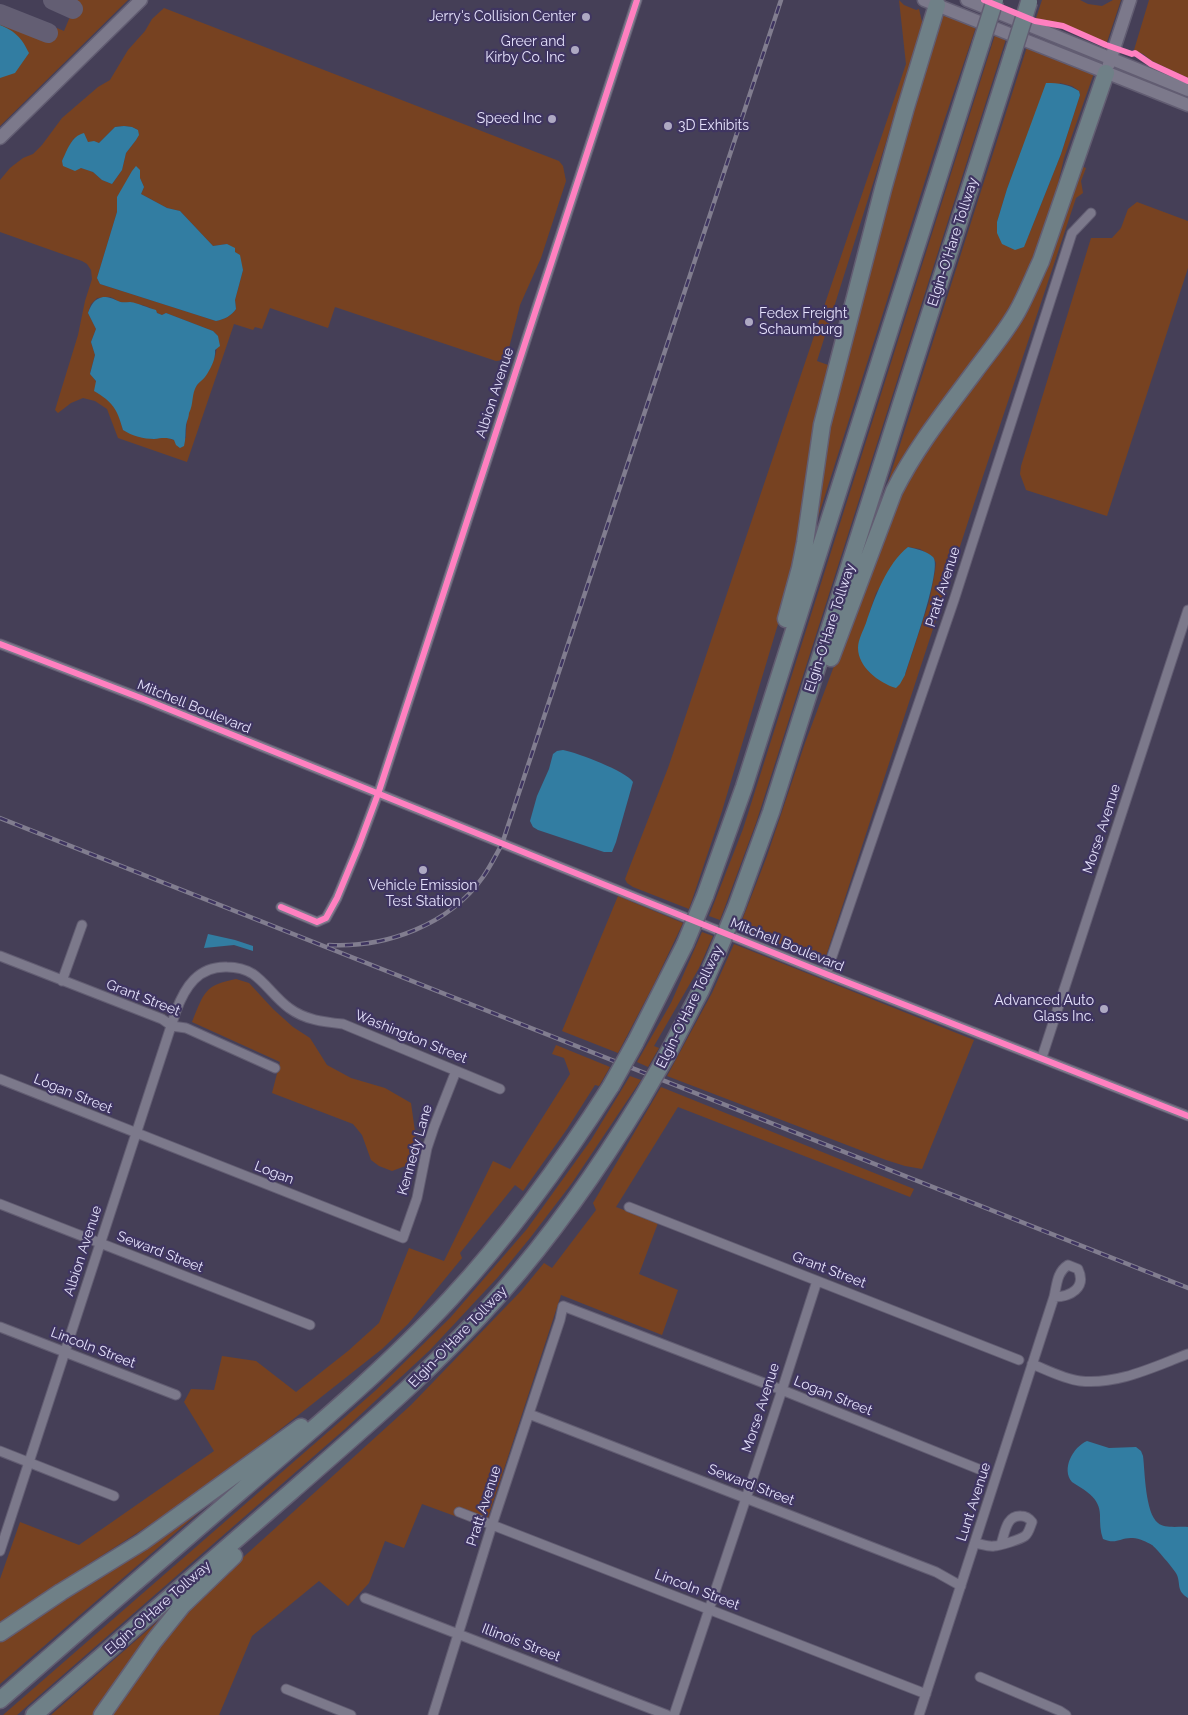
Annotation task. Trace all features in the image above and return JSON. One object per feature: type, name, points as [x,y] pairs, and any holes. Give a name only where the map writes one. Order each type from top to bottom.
[{"type":"highway","points":[[0,1700],[355,1392],[413,1337],[493,1250],[548,1180],[611,1086],[685,944],[705,896],[744,787],[995,0]]},
{"type":"highway","name":"Elgin-O'Hare Tollway","points":[[34,1715],[312,1474],[440,1359],[502,1293],[553,1230],[586,1184],[642,1098],[667,1055],[701,990],[752,868],[1030,1]]},
{"type":"highway","points":[[744,787],[758,718],[800,568],[822,425],[933,2]]},
{"type":"highway","points":[[785,766],[822,680],[891,499],[907,465],[997,342],[1016,313],[1030,285],[1041,261],[1109,65]]},
{"type":"highway","points":[[0,1633],[61,1592],[142,1542],[307,1422],[355,1392]]},
{"type":"highway","points":[[102,1715],[154,1641],[182,1606],[298,1498],[312,1474]]},
{"type":"street","points":[[0,138],[140,0]]},
{"type":"street","name":"Albion Avenue","points":[[378,794],[637,0]]},
{"type":"street","points":[[967,0],[1109,65],[1188,105]]},
{"type":"street","points":[[1109,65],[1130,0]]},
{"type":"street","points":[[933,2],[1109,65],[1188,90]]},
{"type":"street","name":"Pratt Avenue","points":[[826,974],[951,609],[1072,233],[1091,213]]},
{"type":"street","name":"Morse Avenue","points":[[1042,1057],[1188,610]]},
{"type":"street","name":"Mitchell Boulevard","points":[[0,644],[146,700],[826,974],[1042,1057],[1188,1116]]},
{"type":"street","points":[[281,907],[317,922],[326,918],[337,898],[378,794]]},
{"type":"street","points":[[62,981],[82,926]]},
{"type":"street","name":"Grant Street","points":[[0,956],[162,1019],[172,1026],[186,1028],[275,1068]]},
{"type":"street","name":"Washington Street","points":[[208,970],[220,967],[245,970],[298,1014],[317,1021],[343,1024],[500,1089]]},
{"type":"street","name":"Albion Avenue","points":[[0,1551],[135,1133],[172,1026],[186,987],[208,970]]},
{"type":"street","name":"Kennedy Lane","points":[[403,1238],[416,1198],[427,1148],[456,1070]]},
{"type":"street","name":"Logan Street","points":[[0,1079],[135,1133]]},
{"type":"street","name":"Logan","points":[[135,1133],[403,1238]]},
{"type":"street","name":"Seward Street","points":[[0,1204],[310,1326]]},
{"type":"street","name":"Grant Street","points":[[629,1207],[1019,1360]]},
{"type":"street","name":"Morse Avenue","points":[[674,1715],[817,1280]]},
{"type":"street","name":"Lunt Avenue","points":[[920,1715],[1054,1297]]},
{"type":"street","name":"Pratt Avenue","points":[[433,1715],[563,1306]]},
{"type":"street","name":"Logan Street","points":[[563,1306],[782,1390],[981,1470]]},
{"type":"street","name":"Lincoln Street","points":[[0,1327],[176,1395]]},
{"type":"street","points":[[1032,1364],[1079,1380],[1117,1380],[1188,1354]]},
{"type":"street","name":"Seward Street","points":[[529,1414],[936,1572],[961,1586]]},
{"type":"street","points":[[0,1452],[114,1496]]},
{"type":"street","name":"Lincoln Street","points":[[459,1512],[926,1694]]},
{"type":"street","points":[[975,1543],[994,1546],[1001,1544]]},
{"type":"street","name":"Illinois Street","points":[[366,1598],[667,1715]]},
{"type":"street","points":[[980,1678],[1066,1715]]},
{"type":"street","points":[[286,1689],[351,1715]]},
{"type":"shaded area","points":[[77,0],[128,0],[0,126],[0,23],[50,40],[57,28],[64,31]]},
{"type":"shaded area","points":[[899,0],[904,5],[916,10],[919,9],[922,22],[921,31],[817,361],[831,366],[787,594],[722,811],[689,909],[633,887],[625,879],[668,768],[906,64]]},
{"type":"shaded area","points":[[1042,0],[1080,0],[1088,4],[1102,6],[1113,0],[1121,0],[1106,45],[1063,26],[1035,21]]},
{"type":"shaded area","points":[[1149,0],[1188,0],[1188,78],[1134,50]]},
{"type":"shaded area","points":[[164,8],[559,161],[563,166],[566,181],[541,258],[520,305],[504,360],[496,361],[335,307],[328,328],[270,308],[262,329],[255,327],[253,330],[234,324],[187,462],[118,438],[107,409],[95,401],[83,398],[71,403],[58,413],[55,410],[78,335],[92,279],[91,270],[82,261],[0,232],[0,180],[10,168],[23,158],[33,154],[42,145],[62,118],[98,87],[110,80],[128,50],[145,31],[152,19]],"holes":[[[124,126],[138,130],[136,140],[126,153],[122,170],[112,184],[102,180],[93,172],[62,161],[74,138],[99,143],[115,127]],[[139,176],[144,187],[141,194],[167,208],[180,211],[213,246],[227,244],[235,252],[243,270],[235,300],[236,309],[232,314],[216,321],[100,284],[97,278],[117,212],[117,197]],[[110,297],[120,302],[145,306],[162,315],[166,313],[213,331],[218,336],[216,354],[207,373],[197,385],[192,396],[187,418],[186,438],[174,440],[164,437],[153,439],[123,430],[118,412],[90,373],[95,355],[91,342],[96,329],[88,313],[91,304],[97,298]]]},
{"type":"shaded area","points":[[944,14],[976,27],[944,121],[813,533],[823,448],[901,151],[918,91]]},
{"type":"shaded area","points":[[995,35],[1006,39],[756,823],[720,920],[709,916],[743,829]]},
{"type":"shaded area","points":[[1027,47],[1094,73],[1064,158],[1052,209],[1035,263],[1013,308],[883,498]],"holes":[[[1060,83],[1072,86],[1079,91],[1080,95],[1061,154],[1028,237],[997,222],[1023,146]]]},
{"type":"shaded area","points":[[1083,167],[1086,168],[1081,181],[1083,193],[1076,198],[826,956],[822,959],[816,959],[739,928],[767,856],[805,743],[894,507],[919,457],[998,350],[1066,210]],"holes":[[[908,547],[920,549],[933,557],[936,563],[929,602],[905,675],[891,686],[869,672],[858,648],[876,593]]]},
{"type":"shaded area","points":[[1137,202],[1188,221],[1188,268],[1107,516],[1026,490],[1020,474],[1091,238],[1112,238],[1121,228],[1128,209]]},
{"type":"shaded area","points":[[618,896],[683,923],[618,1053],[562,1031]]},
{"type":"shaded area","points":[[702,932],[713,936],[699,968],[654,1046],[659,1048],[648,1067],[637,1062],[671,1003]]},
{"type":"shaded area","points":[[734,944],[974,1040],[922,1169],[886,1160],[667,1076],[712,993]]},
{"type":"shaded area","points":[[236,979],[249,983],[273,1009],[293,1027],[310,1038],[327,1065],[351,1078],[385,1088],[411,1103],[418,1153],[416,1162],[392,1171],[379,1166],[371,1160],[362,1135],[353,1124],[272,1093],[280,1062],[192,1022],[206,992],[217,984]]},
{"type":"shaded area","points":[[556,1045],[610,1067],[599,1086],[595,1085],[567,1129],[523,1191],[515,1185],[460,1253],[462,1258],[408,1324],[382,1349],[263,1443],[162,1517],[84,1567],[86,1571],[0,1626],[0,1579],[20,1522],[79,1545],[214,1451],[184,1402],[191,1389],[214,1390],[222,1356],[256,1361],[296,1392],[348,1351],[379,1323],[409,1248],[444,1261],[493,1161],[510,1169],[570,1074],[564,1058],[552,1054]]},
{"type":"shaded area","points":[[630,1076],[641,1080],[572,1183],[498,1277],[430,1350],[345,1429],[17,1715],[3,1715],[375,1391],[450,1318],[527,1229],[591,1140]]},
{"type":"shaded area","points":[[661,1087],[914,1189],[910,1197],[678,1107],[616,1207],[658,1223],[639,1274],[678,1290],[662,1335],[561,1295],[485,1527],[422,1504],[404,1548],[385,1541],[369,1583],[348,1606],[319,1581],[252,1636],[219,1715],[111,1715],[182,1616],[238,1562],[411,1405],[521,1291],[544,1263],[552,1268],[596,1210],[593,1203]]},
{"type":"shaded area","points":[[225,1490],[0,1684],[0,1641],[16,1628]]},
{"type":"shaded area","points":[[166,1614],[168,1615],[94,1715],[51,1715]]},
{"type":"water","points":[[0,25],[18,36],[29,53],[15,73],[0,78]]},
{"type":"water","points":[[1046,83],[1067,85],[1079,91],[1080,95],[1061,154],[1024,247],[1015,250],[1002,244],[997,233],[997,222],[1007,189]]},
{"type":"water","points":[[124,126],[138,130],[139,135],[126,153],[122,170],[112,184],[102,180],[93,172],[81,168],[75,171],[63,166],[62,161],[76,137],[84,133],[88,142],[94,141],[99,143],[115,127]]},
{"type":"water","points":[[136,166],[140,170],[140,178],[144,187],[141,194],[167,208],[180,211],[213,246],[227,244],[235,248],[235,252],[240,255],[243,270],[235,300],[236,309],[228,317],[216,321],[100,284],[97,278],[117,212],[117,197]]},
{"type":"water","points":[[103,297],[121,302],[137,303],[156,310],[157,313],[162,315],[166,313],[213,331],[218,336],[220,346],[215,350],[215,357],[209,371],[197,385],[194,392],[186,425],[184,446],[180,448],[171,439],[142,438],[123,430],[119,417],[113,407],[106,399],[94,391],[96,381],[90,374],[95,355],[91,342],[96,329],[88,313],[93,303]]},
{"type":"water","points":[[908,547],[921,550],[933,557],[935,564],[934,577],[919,633],[905,675],[896,688],[877,678],[866,668],[859,655],[858,645],[882,582],[894,562]]},
{"type":"water","points":[[563,750],[612,768],[633,782],[612,852],[604,852],[538,830],[533,827],[530,821],[553,754]]},
{"type":"water","points":[[208,934],[253,946],[253,951],[234,945],[204,948]]},
{"type":"water","points":[[1087,1441],[1109,1448],[1136,1447],[1141,1451],[1148,1501],[1154,1518],[1164,1526],[1188,1527],[1188,1598],[1180,1590],[1175,1572],[1152,1545],[1135,1538],[1115,1541],[1103,1539],[1097,1503],[1086,1491],[1072,1482],[1068,1471],[1068,1465],[1073,1453]]},
{"type":"taxiway","points":[[53,0],[73,9]]},
{"type":"taxiway","points":[[0,14],[48,33]]},
{"type":"railway","points":[[329,945],[351,945],[394,937],[415,930],[434,920],[453,908],[469,894],[486,873],[502,844],[781,0]]},
{"type":"railway","points":[[0,818],[1188,1288]]},
{"type":"cycle path","points":[[281,907],[317,922],[326,918],[337,898],[359,845],[378,794],[637,0]]},
{"type":"cycle path","points":[[984,0],[1035,21],[1063,26],[1106,45],[1132,54],[1135,53],[1151,64],[1188,81]]},
{"type":"cycle path","points":[[0,644],[146,700],[826,974],[1188,1116]]},
{"type":"place","name":"Jerry's Collision Center","points":[[586,17]]},
{"type":"place","name":"Greer and Kirby Co. Inc","points":[[575,50]]},
{"type":"place","name":"Speed Inc","points":[[552,119]]},
{"type":"place","name":"3D Exhibits","points":[[668,126]]},
{"type":"place","name":"Fedex Freight Schaumburg","points":[[749,322]]},
{"type":"place","name":"Vehicle Emission Test Station","points":[[423,870]]},
{"type":"place","name":"Advanced Auto Glass Inc.","points":[[1104,1009]]}]
